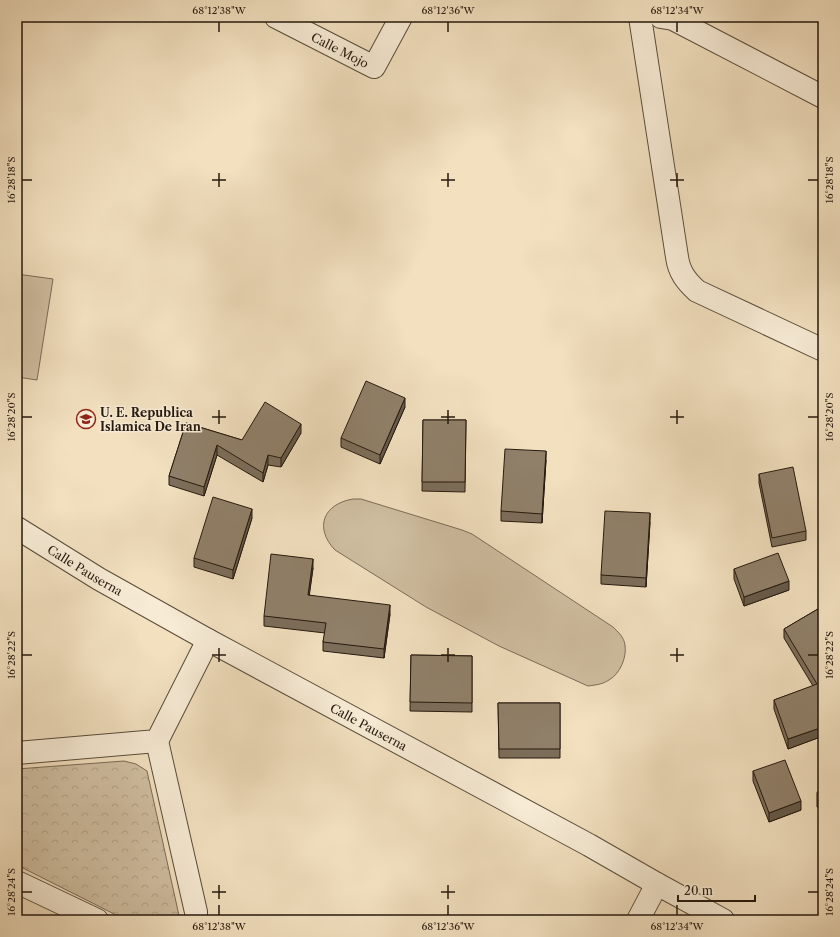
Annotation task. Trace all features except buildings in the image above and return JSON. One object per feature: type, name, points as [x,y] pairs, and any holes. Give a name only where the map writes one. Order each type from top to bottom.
[{"type":"street","name":"Calle Mojo","points":[[276,17],[374,67],[401,17]]},
{"type":"street","points":[[640,17],[678,264],[681,272],[697,291],[821,345]]},
{"type":"street","points":[[661,17],[673,19],[823,97]]},
{"type":"street","name":"Calle Pauserna","points":[[17,528],[99,579],[208,640],[589,845],[723,920]]},
{"type":"street","points":[[202,917],[157,741],[208,640]]},
{"type":"street","points":[[17,753],[157,741]]},
{"type":"street","points":[[17,882],[97,920]]},
{"type":"street","points":[[638,920],[657,884]]},
{"type":"green space","points":[[17,274],[53,279],[37,380],[17,377]]},
{"type":"green space","points":[[353,499],[361,499],[472,534],[613,627],[622,637],[625,645],[625,655],[622,665],[616,674],[607,681],[588,686],[499,646],[426,607],[335,550],[329,542],[325,533],[325,518],[335,506]]},
{"type":"green space","points":[[124,761],[136,764],[147,771],[180,920],[126,920],[17,865],[17,769]]},
{"type":"place","name":"U. E. Republica Islamica De Iran","points":[[86,419]]}]
